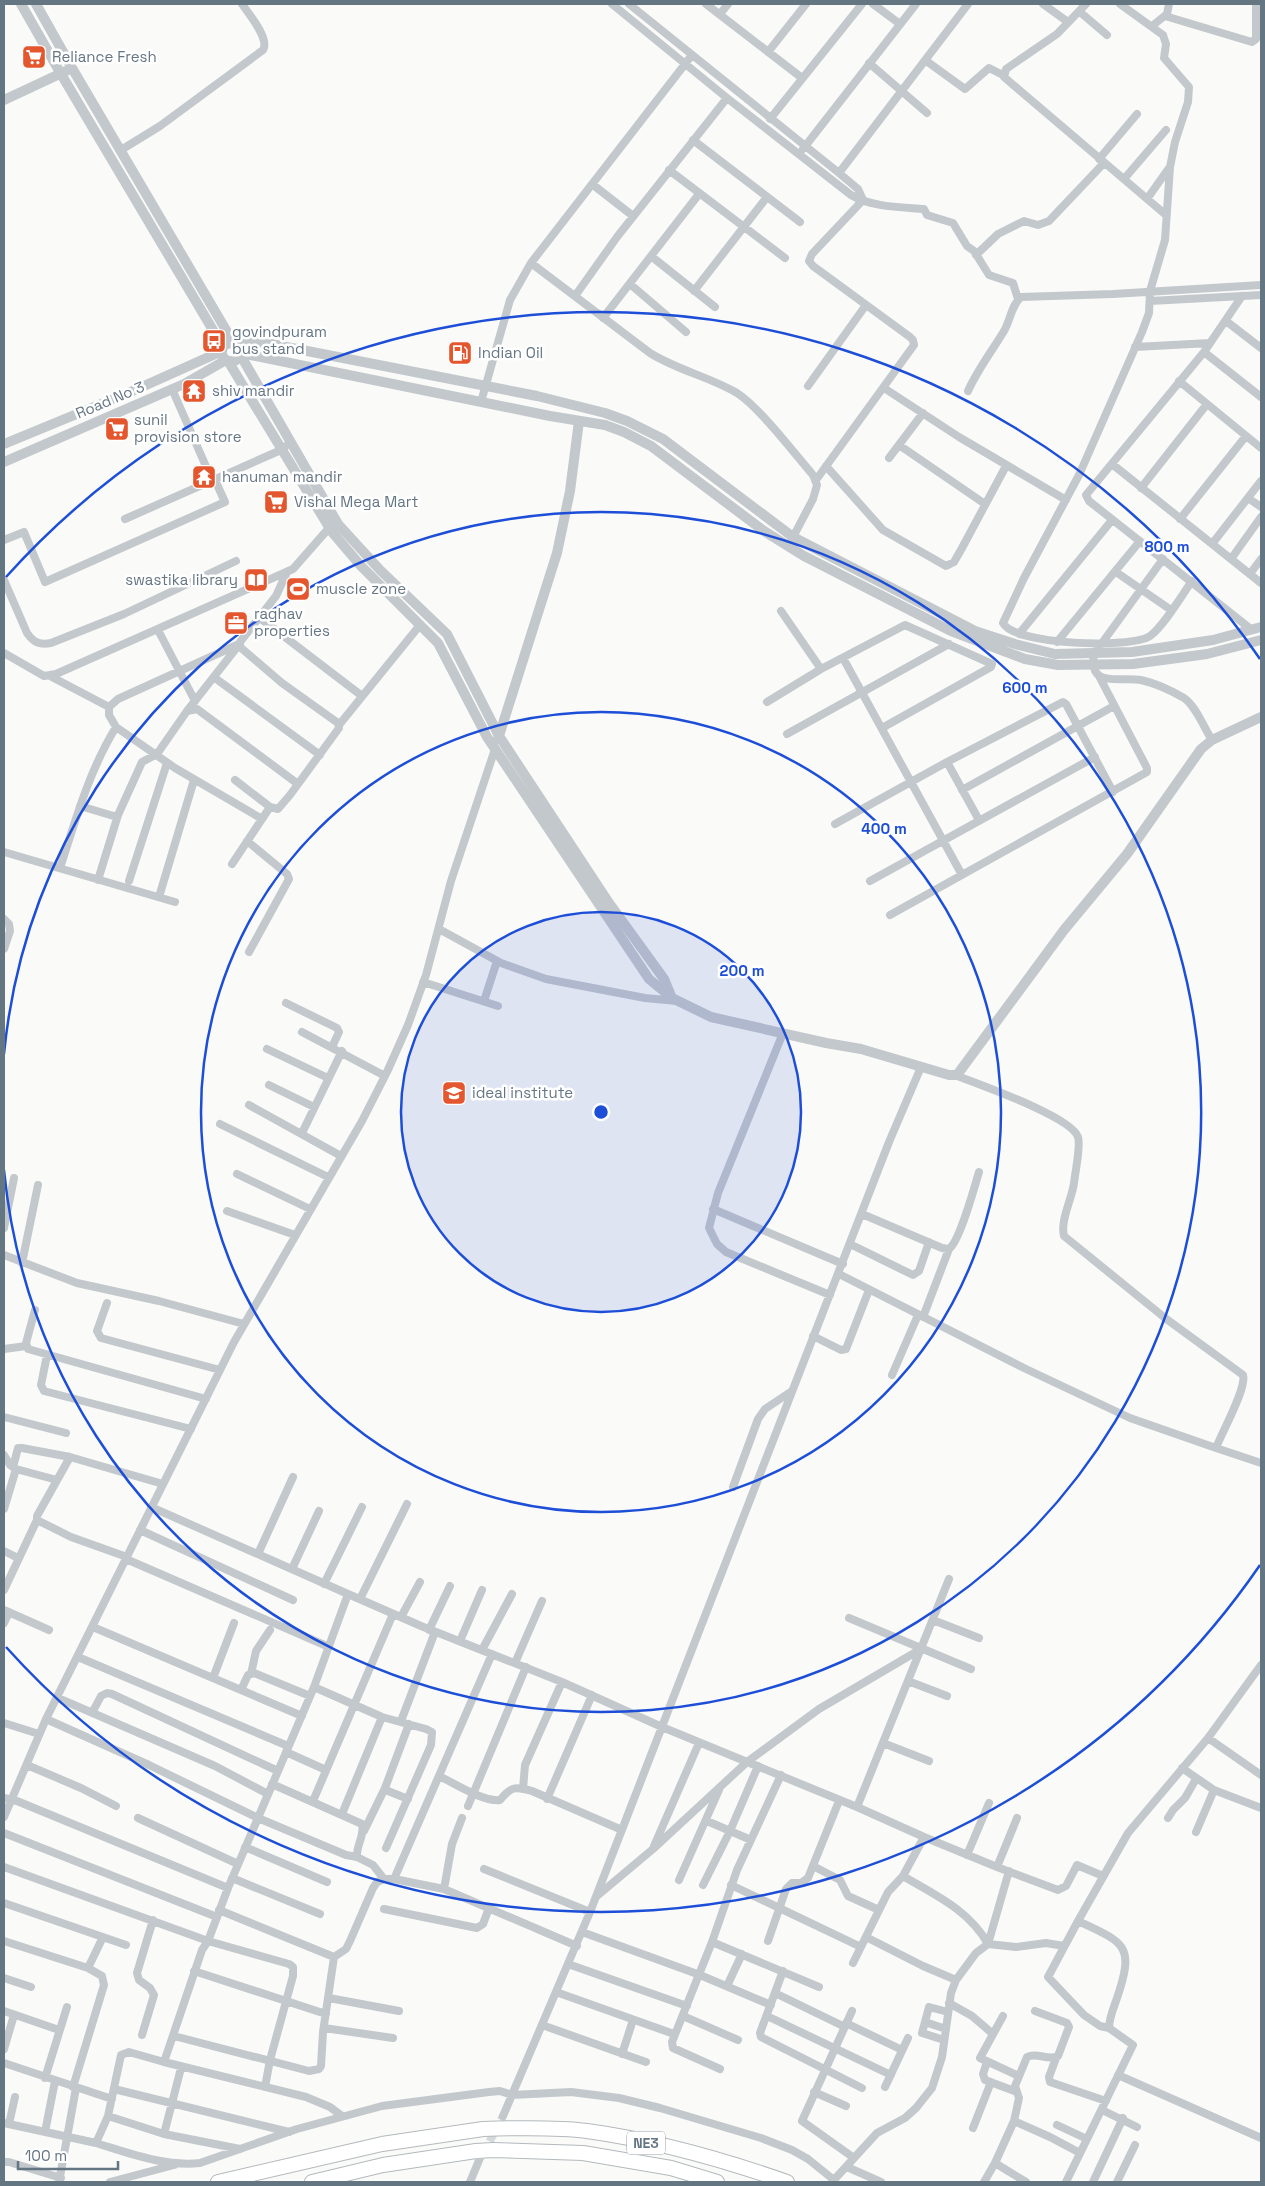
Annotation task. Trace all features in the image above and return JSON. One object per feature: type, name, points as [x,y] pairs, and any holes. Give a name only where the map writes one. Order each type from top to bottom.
[{"type":"highway","name":"NE3","points":[[218,2182],[382,2144],[483,2129],[586,2131],[672,2148],[787,2182]]},
{"type":"highway","name":"NE3","points":[[312,2182],[383,2165],[493,2150],[583,2153],[671,2168],[717,2182]]},
{"type":"street","points":[[21,4],[225,355],[329,528],[362,566],[438,643],[478,723],[494,750],[649,979],[674,999],[711,1017],[861,1049],[920,1067],[955,1075],[1031,1105],[1076,1133],[1078,1141],[1074,1185],[1063,1227],[1064,1236],[1166,1318],[1243,1375],[1242,1392],[1216,1448]]},
{"type":"street","points":[[36,4],[333,515],[344,531],[380,570],[447,634],[498,736],[609,903],[660,974],[674,999]]},
{"type":"street","points":[[121,150],[160,126],[266,47],[265,40],[242,4]]},
{"type":"street","points":[[612,4],[686,62],[727,98],[851,195],[863,200],[898,207],[924,208],[927,215],[953,223],[989,275],[1013,283],[1018,299],[1003,333],[978,370],[968,391]]},
{"type":"street","points":[[629,4],[839,173],[858,189],[863,200]]},
{"type":"street","points":[[706,4],[802,78]]},
{"type":"street","points":[[720,14],[728,4]]},
{"type":"street","points":[[768,52],[806,4]]},
{"type":"street","points":[[770,119],[862,4]]},
{"type":"street","points":[[873,4],[900,24]]},
{"type":"street","points":[[799,154],[916,4]]},
{"type":"street","points":[[839,173],[901,89],[968,4]]},
{"type":"street","points":[[1003,75],[1006,70],[1057,34],[1086,4]]},
{"type":"street","points":[[1120,4],[1165,37],[1164,58],[1189,87],[1188,102],[1175,142],[1170,167],[1164,244],[1150,291],[1146,322],[1066,500],[1003,619],[1004,626],[1019,634],[1057,642],[1103,642],[1147,638],[1156,630],[1192,581]]},
{"type":"street","points":[[1152,26],[1165,16],[1169,4]]},
{"type":"street","points":[[1165,16],[1252,42],[1256,39],[1257,34],[1256,4]]},
{"type":"street","points":[[1046,5],[1068,22]]},
{"type":"street","points":[[1080,12],[1107,35]]},
{"type":"street","points":[[481,402],[510,300],[531,263],[692,55]]},
{"type":"street","points":[[925,60],[964,89],[989,68],[1003,75],[1054,121],[1166,215]]},
{"type":"street","points":[[869,64],[901,89],[927,113]]},
{"type":"street","points":[[4,100],[72,68]]},
{"type":"street","points":[[575,296],[633,216],[727,98]]},
{"type":"street","points":[[976,255],[998,234],[1024,221],[1038,225],[1049,221],[1102,161],[1137,114]]},
{"type":"street","points":[[1124,179],[1166,130]]},
{"type":"street","points":[[694,140],[800,222]]},
{"type":"street","points":[[1146,198],[1170,167]]},
{"type":"street","points":[[669,170],[785,258]]},
{"type":"street","points":[[592,184],[633,216]]},
{"type":"street","points":[[603,318],[699,194]]},
{"type":"street","points":[[694,291],[767,197]]},
{"type":"street","points":[[816,480],[913,350],[914,342],[813,266],[809,261],[820,244],[863,200]]},
{"type":"street","points":[[652,256],[714,307]]},
{"type":"street","points":[[531,263],[659,359],[742,397],[766,421],[816,480],[817,490],[788,547]]},
{"type":"street","points":[[630,284],[686,332]]},
{"type":"street","points":[[1018,299],[1025,296],[1079,296],[1261,285]]},
{"type":"street","points":[[1150,301],[1261,294]]},
{"type":"street","points":[[1242,296],[1204,352],[1086,495],[1086,499],[1163,560],[1257,628]]},
{"type":"street","points":[[808,386],[866,305]]},
{"type":"street","points":[[1226,321],[1261,348]]},
{"type":"street","points":[[238,349],[261,342],[458,379],[537,396],[627,421],[663,439],[793,537],[985,635],[1053,654],[1094,654],[1162,649],[1218,639],[1257,628]]},
{"type":"street","points":[[225,355],[227,343],[238,349],[481,402],[605,426],[651,446],[788,547],[969,639],[1031,660],[1058,665],[1133,664],[1181,659],[1261,640]]},
{"type":"street","points":[[1134,347],[1210,343]]},
{"type":"street","points":[[225,355],[235,361],[238,349]]},
{"type":"street","points":[[1204,352],[1261,397]]},
{"type":"street","name":"Road No 3","points":[[4,462],[202,375],[225,355]]},
{"type":"street","name":"Road No 3","points":[[4,444],[225,355]]},
{"type":"street","points":[[1179,381],[1261,448]]},
{"type":"street","points":[[884,388],[1006,466],[1066,500]]},
{"type":"street","points":[[4,540],[24,532],[45,582],[225,502],[215,480],[208,471],[172,389]]},
{"type":"street","points":[[1141,488],[1207,404]]},
{"type":"street","points":[[4,1817],[8,1799],[26,1766],[46,1719],[220,1370],[244,1324],[385,1076],[408,1025],[423,982],[454,872],[557,553],[570,491],[580,407]]},
{"type":"street","points":[[889,458],[923,413]]},
{"type":"street","points":[[1180,519],[1246,436]]},
{"type":"street","points":[[125,519],[281,450],[290,442]]},
{"type":"street","points":[[899,445],[985,504]]},
{"type":"street","points":[[1112,464],[1261,583]]},
{"type":"street","points":[[826,466],[884,530],[946,566],[954,562],[1006,466]]},
{"type":"street","points":[[1212,544],[1261,481]]},
{"type":"street","points":[[1248,498],[1261,507]]},
{"type":"street","points":[[1231,559],[1261,518]]},
{"type":"street","points":[[1019,634],[1112,520]]},
{"type":"street","points":[[50,676],[287,572],[298,565],[329,528]]},
{"type":"street","points":[[1057,642],[1140,542]]},
{"type":"street","points":[[1250,574],[1261,559]]},
{"type":"street","points":[[890,915],[1145,774],[1148,770],[1092,666],[1094,654],[1163,560]]},
{"type":"street","points":[[4,580],[27,633],[32,640],[42,645],[124,614],[236,561]]},
{"type":"street","points":[[98,880],[117,818],[142,762],[157,754],[187,711],[276,596],[287,572]]},
{"type":"street","points":[[1116,572],[1171,610]]},
{"type":"street","points":[[781,611],[821,669]]},
{"type":"street","points":[[260,618],[362,696]]},
{"type":"street","points":[[235,780],[270,807],[280,808],[338,730],[339,725],[420,625]]},
{"type":"street","points":[[766,702],[821,669],[905,625],[990,662],[992,666],[882,728]]},
{"type":"street","points":[[158,630],[178,672],[195,701]]},
{"type":"street","points":[[239,644],[118,699],[109,707],[109,715],[116,726],[167,762],[194,780],[262,819]]},
{"type":"street","points":[[239,644],[242,650],[260,666],[339,725]]},
{"type":"street","points":[[787,734],[949,644]]},
{"type":"street","points":[[4,653],[38,673],[50,676],[109,707]]},
{"type":"street","points":[[843,658],[962,875]]},
{"type":"street","points":[[1099,676],[1108,680],[1141,680],[1182,697],[1191,706],[1212,740]]},
{"type":"street","points":[[215,678],[320,755]]},
{"type":"street","points":[[835,824],[947,762],[1063,702],[1066,704],[1113,792]]},
{"type":"street","points":[[962,790],[1114,706]]},
{"type":"street","points":[[187,711],[197,709],[298,784]]},
{"type":"street","points":[[955,1075],[963,1069],[998,1018],[1064,930],[1127,854],[1201,749],[1212,740],[1261,717]]},
{"type":"street","points":[[60,868],[80,806],[101,751],[116,726]]},
{"type":"street","points":[[870,881],[1095,757]]},
{"type":"street","points":[[129,881],[167,762]]},
{"type":"street","points":[[947,762],[978,820]]},
{"type":"street","points":[[159,897],[194,780]]},
{"type":"street","points":[[80,806],[117,818]]},
{"type":"street","points":[[232,864],[270,807]]},
{"type":"street","points":[[247,841],[287,874],[289,879],[249,952]]},
{"type":"street","points":[[4,852],[175,902]]},
{"type":"street","points":[[4,919],[9,924],[10,931],[4,948]]},
{"type":"street","points":[[438,929],[516,970],[553,981],[645,998],[674,999]]},
{"type":"street","points":[[484,1002],[497,961]]},
{"type":"street","points":[[423,982],[498,1006]]},
{"type":"street","points":[[286,1003],[337,1028],[339,1032],[332,1047]]},
{"type":"street","points":[[302,1032],[342,1051],[385,1076]]},
{"type":"street","points":[[783,1033],[713,1209],[709,1228],[722,1250],[830,1295]]},
{"type":"street","points":[[267,1049],[328,1078]]},
{"type":"street","points":[[302,1133],[342,1051]]},
{"type":"street","points":[[503,2116],[577,1946],[813,1336],[920,1067]]},
{"type":"street","points":[[270,1085],[314,1107]]},
{"type":"street","points":[[249,1105],[341,1156]]},
{"type":"street","points":[[220,1124],[328,1178]]},
{"type":"street","points":[[892,1375],[949,1249],[956,1238],[979,1172]]},
{"type":"street","points":[[237,1174],[310,1209]]},
{"type":"street","points":[[4,1228],[14,1178]]},
{"type":"street","points":[[22,1263],[38,1185]]},
{"type":"street","points":[[713,1209],[843,1264]]},
{"type":"street","points":[[227,1211],[295,1235]]},
{"type":"street","points":[[862,1214],[949,1249]]},
{"type":"street","points":[[850,1244],[913,1275],[919,1271],[928,1242]]},
{"type":"street","points":[[4,1256],[77,1283],[159,1301],[244,1324]]},
{"type":"street","points":[[839,1274],[920,1316],[1130,1418],[1261,1464]]},
{"type":"street","points":[[813,1336],[841,1350],[846,1349],[869,1290]]},
{"type":"street","points":[[107,1303],[97,1331],[100,1338],[220,1370]]},
{"type":"street","points":[[26,1346],[35,1310]]},
{"type":"street","points":[[4,1349],[26,1346],[28,1349],[47,1355],[206,1399]]},
{"type":"street","points":[[47,1355],[40,1385],[44,1391],[191,1429]]},
{"type":"street","points":[[733,1487],[758,1419],[765,1409],[792,1391]]},
{"type":"street","points":[[4,1417],[66,1433]]},
{"type":"street","points":[[4,1509],[18,1448],[70,1457],[163,1484]]},
{"type":"street","points":[[4,1455],[14,1468],[57,1480]]},
{"type":"street","points":[[4,1590],[37,1520],[37,1516],[70,1457]]},
{"type":"street","points":[[258,1554],[293,1477]]},
{"type":"street","points":[[360,1599],[407,1504]]},
{"type":"street","points":[[324,1584],[362,1506]]},
{"type":"street","points":[[151,1507],[432,1631],[460,1640],[562,1682],[699,1743],[781,1775],[997,1867],[1058,1890],[1066,1886],[1077,1865],[1103,1876]]},
{"type":"street","points":[[292,1569],[320,1510]]},
{"type":"street","points":[[37,1520],[71,1537],[127,1558],[328,1647]]},
{"type":"street","points":[[140,1530],[293,1600]]},
{"type":"street","points":[[4,1551],[18,1558]]},
{"type":"street","points":[[857,1807],[949,1579]]},
{"type":"street","points":[[313,1801],[353,1705],[397,1615],[420,1582]]},
{"type":"street","points":[[401,1722],[432,1631],[450,1586]]},
{"type":"street","points":[[460,1640],[482,1590]]},
{"type":"street","points":[[164,2062],[202,1950],[208,1941],[232,1878],[314,1687],[348,1594]]},
{"type":"street","points":[[482,1650],[512,1594]]},
{"type":"street","points":[[516,1663],[542,1601]]},
{"type":"street","points":[[4,1623],[6,1611],[49,1630]]},
{"type":"street","points":[[849,1618],[972,1670]]},
{"type":"street","points":[[933,1620],[979,1638]]},
{"type":"street","points":[[213,1678],[234,1623]]},
{"type":"street","points":[[93,1626],[302,1716]]},
{"type":"street","points":[[241,1690],[250,1674],[256,1651],[270,1630]]},
{"type":"street","points":[[596,1898],[653,1849],[747,1762],[819,1709],[921,1649]]},
{"type":"street","points":[[394,1879],[492,1654]]},
{"type":"street","points":[[78,1657],[287,1749],[326,1770]]},
{"type":"street","points":[[1068,2182],[1132,2045],[1109,2028],[1092,2022],[1048,1980],[1048,1974],[1128,1833],[1208,1738],[1261,1665]]},
{"type":"street","points":[[468,1806],[526,1667]]},
{"type":"street","points":[[250,1674],[310,1696]]},
{"type":"street","points":[[908,1681],[948,1696]]},
{"type":"street","points":[[523,1789],[525,1765],[562,1682]]},
{"type":"street","points":[[314,1687],[382,1717],[432,1732],[433,1736],[408,1800],[386,1848]]},
{"type":"street","points":[[92,1713],[101,1696],[107,1693],[112,1694],[278,1771]]},
{"type":"street","points":[[547,1799],[592,1695]]},
{"type":"street","points":[[58,1698],[214,1766],[268,1794]]},
{"type":"street","points":[[342,1814],[382,1717]]},
{"type":"street","points":[[46,1719],[149,1765],[258,1818],[346,1855],[357,1857],[373,1866],[384,1879]]},
{"type":"street","points":[[4,1723],[39,1734]]},
{"type":"street","points":[[357,1857],[364,1831],[386,1788],[386,1782],[409,1724]]},
{"type":"street","points":[[1208,1738],[1261,1775]]},
{"type":"street","points":[[653,1849],[699,1743]]},
{"type":"street","points":[[883,1743],[929,1761]]},
{"type":"street","points":[[26,1766],[81,1788],[116,1806]]},
{"type":"street","points":[[703,1886],[730,1831],[758,1766]]},
{"type":"street","points":[[1182,1768],[1214,1790],[1261,1808]]},
{"type":"street","points":[[720,2069],[673,2048],[672,2042],[726,1907],[731,1885],[781,1775]]},
{"type":"street","points":[[439,1776],[474,1794],[498,1801],[509,1790],[523,1789],[622,1830]]},
{"type":"street","points":[[1168,1818],[1185,1798],[1196,1779]]},
{"type":"street","points":[[272,1784],[362,1824],[364,1831]]},
{"type":"street","points":[[679,1880],[707,1821],[720,1787]]},
{"type":"street","points":[[386,1788],[388,1791],[408,1800]]},
{"type":"street","points":[[1196,1832],[1214,1790]]},
{"type":"street","points":[[8,1799],[228,1888]]},
{"type":"street","points":[[768,1941],[788,1886],[805,1882],[814,1866],[839,1801]]},
{"type":"street","points":[[967,1855],[989,1803]]},
{"type":"street","points":[[138,1818],[238,1864]]},
{"type":"street","points":[[444,1889],[452,1844],[462,1818]]},
{"type":"street","points":[[997,1867],[1016,1818]]},
{"type":"street","points":[[707,1821],[751,1840]]},
{"type":"street","points":[[4,1834],[334,1957]]},
{"type":"street","points":[[853,1963],[888,1892],[903,1876],[924,1837]]},
{"type":"street","points":[[245,1847],[327,1882]]},
{"type":"street","points":[[814,1866],[840,1880],[848,1896],[879,1910]]},
{"type":"street","points":[[4,1867],[208,1941],[289,1964],[294,1970],[270,2060],[265,2087]]},
{"type":"street","points":[[484,1869],[590,1912]]},
{"type":"street","points":[[110,2182],[178,2164],[200,2163],[289,2132],[382,2106],[500,2091],[512,2095],[571,2092],[618,2098],[660,2108],[761,2138],[792,2150],[808,2159],[833,2181],[876,2133],[904,2118],[916,2108],[932,2088],[942,2057],[949,2003],[956,1980],[976,1953],[988,1944],[1009,1871]]},
{"type":"street","points":[[903,1876],[961,1910],[980,1930],[988,1944]]},
{"type":"street","points":[[232,1878],[320,1914]]},
{"type":"street","points":[[174,2036],[309,2071],[319,2069],[321,2066],[324,2028],[334,1957],[346,1949],[373,1888],[377,1882],[384,1879],[394,1879],[444,1889],[577,1946]]},
{"type":"street","points":[[731,1885],[861,1947]]},
{"type":"street","points":[[4,1903],[126,1945]]},
{"type":"street","points":[[384,1910],[476,1928],[483,1924],[489,1908]]},
{"type":"street","points":[[142,2035],[154,1995],[150,1988],[139,1980],[137,1974],[153,1920]]},
{"type":"street","points":[[1078,1921],[1115,1938],[1122,1946],[1125,1956],[1126,1968],[1109,2028]]},
{"type":"street","points":[[582,1932],[700,1975],[771,2005]]},
{"type":"street","points":[[88,1968],[103,1937]]},
{"type":"street","points":[[866,1937],[922,1966],[956,1980]]},
{"type":"street","points":[[4,1941],[88,1968],[102,1976],[104,1985],[74,2087],[68,2137],[60,2180],[4,2162]]},
{"type":"street","points":[[712,1942],[820,1987]]},
{"type":"street","points":[[988,1944],[1024,1946],[1046,1942],[1064,1946]]},
{"type":"street","points":[[727,1986],[742,1954]]},
{"type":"street","points":[[568,1964],[687,2006]]},
{"type":"street","points":[[194,1971],[326,2014]]},
{"type":"street","points":[[783,1971],[760,2034],[763,2040],[862,2088]]},
{"type":"street","points":[[4,1978],[31,1987]]},
{"type":"street","points":[[556,1992],[674,2034]]},
{"type":"street","points":[[775,1993],[902,2050]]},
{"type":"street","points":[[329,1998],[399,2011]]},
{"type":"street","points":[[949,2003],[972,2016],[993,2034]]},
{"type":"street","points":[[45,2078],[67,2007]]},
{"type":"street","points":[[944,2040],[922,2033],[930,2007],[948,2012]]},
{"type":"street","points":[[4,2011],[59,2030]]},
{"type":"street","points":[[1035,2011],[1068,2024],[1050,2082],[1092,2095],[1106,2102]]},
{"type":"street","points":[[852,2012],[802,2118],[803,2123],[854,2158]]},
{"type":"street","points":[[4,2057],[14,2015]]},
{"type":"street","points":[[683,2016],[738,2040]]},
{"type":"street","points":[[766,2016],[891,2075]]},
{"type":"street","points":[[1003,2016],[980,2056],[982,2060],[1019,2076]]},
{"type":"street","points":[[622,2054],[633,2020]]},
{"type":"street","points":[[925,2022],[946,2029]]},
{"type":"street","points":[[542,2025],[646,2062]]},
{"type":"street","points":[[324,2028],[393,2038]]},
{"type":"street","points":[[885,2087],[908,2038]]},
{"type":"street","points":[[96,2143],[108,2116],[121,2055],[128,2052],[181,2068],[217,2074],[314,2100],[330,2107],[342,2116]]},
{"type":"street","points":[[984,2182],[1014,2121],[1019,2098],[1015,2086],[1030,2056],[1056,2058]]},
{"type":"street","points":[[987,2062],[983,2077],[1017,2092]]},
{"type":"street","points":[[4,2063],[112,2099]]},
{"type":"street","points":[[164,2134],[181,2068]]},
{"type":"street","points":[[1118,2075],[1261,2138]]},
{"type":"street","points":[[45,2132],[55,2081]]},
{"type":"street","points":[[974,2128],[991,2082]]},
{"type":"street","points":[[114,2089],[289,2132]]},
{"type":"street","points":[[814,2092],[846,2106]]},
{"type":"street","points":[[15,2097],[6,2123],[96,2143],[150,2159],[178,2164]]},
{"type":"street","points":[[1102,2110],[1123,2118],[1137,2127]]},
{"type":"street","points":[[108,2116],[164,2134],[240,2149]]},
{"type":"street","points":[[1093,2182],[1123,2118]]},
{"type":"street","points":[[1014,2121],[1050,2136],[1080,2153]]},
{"type":"street","points":[[1057,2125],[1087,2139]]},
{"type":"street","points":[[1117,2182],[1134,2145]]},
{"type":"street","points":[[474,2181],[480,2158]]},
{"type":"street","points":[[995,2163],[1026,2182]]},
{"type":"street","points":[[846,2167],[880,2182]]},
{"type":"tunnel","points":[[484,2152],[503,2116]]},
{"type":"place","name":"Reliance Fresh","points":[[34,57]]},
{"type":"place","name":"govindpuram bus stand","points":[[214,341]]},
{"type":"place","name":"Indian Oil","points":[[460,353]]},
{"type":"place","name":"shiv mandir","points":[[194,391]]},
{"type":"place","name":"sunil provision store","points":[[117,429]]},
{"type":"place","name":"hanuman mandir","points":[[204,477]]},
{"type":"place","name":"Vishal Mega Mart","points":[[276,502]]},
{"type":"place","name":"swastika library","points":[[256,580]]},
{"type":"place","name":"muscle zone","points":[[298,589]]},
{"type":"place","name":"raghav properties","points":[[236,623]]},
{"type":"place","name":"ideal institute","points":[[454,1093]]}]
